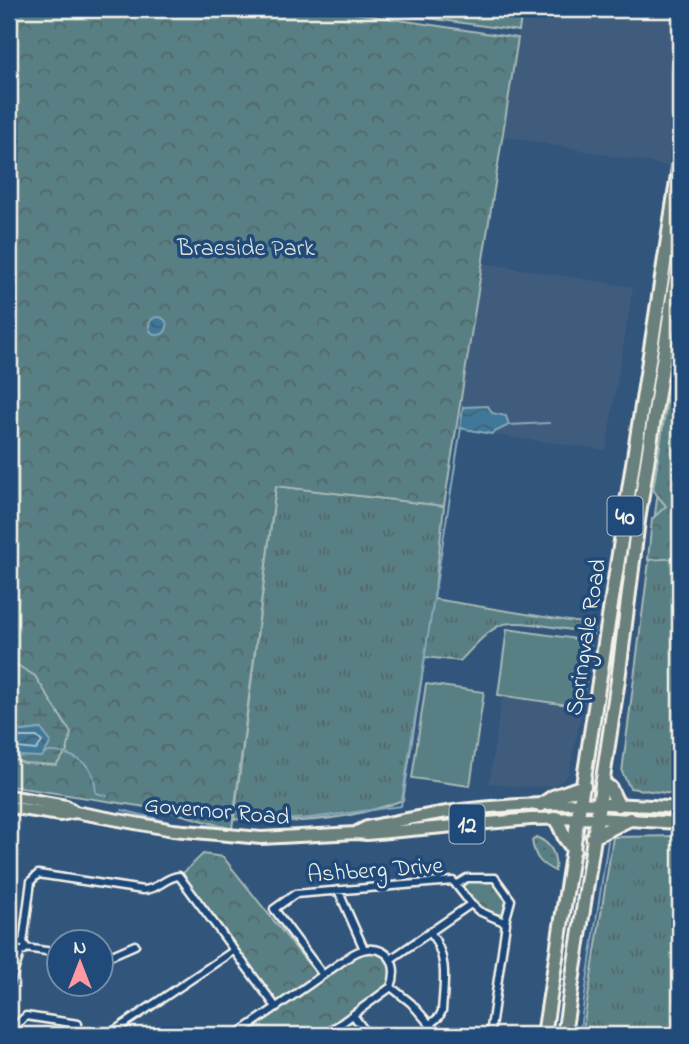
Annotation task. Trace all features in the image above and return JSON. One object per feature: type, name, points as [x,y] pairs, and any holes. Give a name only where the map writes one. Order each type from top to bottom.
[{"type":"highway","name":"Springvale Road","points":[[544,1035],[680,162]]},
{"type":"highway","name":"Springvale Road","points":[[564,1035],[618,680],[638,521],[680,252]]},
{"type":"highway","points":[[602,782],[610,788],[618,805]]},
{"type":"highway","points":[[541,805],[553,797],[584,786]]},
{"type":"highway","points":[[556,818],[574,850]]},
{"type":"highway","points":[[593,837],[630,819]]},
{"type":"main road","name":"Governor Road","points":[[9,796],[65,806],[75,813]]},
{"type":"main road","name":"Governor Road","points":[[356,833],[367,827],[458,810],[598,804]]},
{"type":"main road","name":"12","points":[[598,804],[680,808]]},
{"type":"main road","name":"Governor Road","points":[[9,807],[60,815],[75,813],[143,826],[222,836],[287,838],[367,834],[482,822],[596,818]]},
{"type":"main road","name":"12","points":[[596,818],[680,823]]},
{"type":"street","points":[[9,986],[23,934],[31,881],[38,874],[143,890],[151,890],[174,876],[179,876],[276,1007]]},
{"type":"street","points":[[457,884],[467,878],[495,878],[510,900],[490,1035]]},
{"type":"street","name":"Ashberg Drive","points":[[323,975],[274,909],[295,894],[449,880],[457,884],[471,904]]},
{"type":"street","points":[[338,890],[364,949]]},
{"type":"street","points":[[391,959],[471,904],[489,916],[505,922]]},
{"type":"street","points":[[430,1024],[442,1011],[445,968],[440,947],[431,933]]},
{"type":"street","points":[[116,953],[135,945]]},
{"type":"street","points":[[18,947],[46,950]]},
{"type":"street","points":[[236,1035],[364,949],[384,951],[391,959],[395,971],[391,987],[325,1035]]},
{"type":"street","points":[[108,1035],[233,951]]},
{"type":"street","points":[[391,987],[411,1003],[439,1035]]},
{"type":"street","points":[[353,1015],[368,1035]]},
{"type":"street","points":[[15,1027],[26,1016],[78,1024]]},
{"type":"street","points":[[9,1021],[23,1035]]},
{"type":"shaded area","points":[[522,9],[680,9],[680,106],[674,155],[670,155],[668,166],[503,136]]},
{"type":"shaded area","points":[[483,263],[633,287],[606,450],[457,430]]},
{"type":"shaded area","points":[[502,697],[582,709],[569,773],[562,781],[553,786],[518,787],[489,783]]},
{"type":"green space","name":"Braeside Park","points":[[9,9],[327,9],[518,38],[444,506],[276,486],[232,829],[165,810],[9,786]]},
{"type":"green space","points":[[364,9],[522,9],[519,31]]},
{"type":"green space","points":[[680,317],[680,511],[677,515],[680,523],[680,558],[648,560],[652,519],[666,506],[653,490]]},
{"type":"green space","points":[[680,319],[680,795],[630,788],[622,772]]},
{"type":"green space","points":[[276,486],[444,506],[434,599],[594,625],[593,634],[509,623],[490,632],[460,661],[425,657],[403,800],[361,813],[319,820],[277,822],[234,819]]},
{"type":"green space","points":[[507,629],[591,641],[582,707],[498,695]]},
{"type":"green space","points":[[9,660],[35,676],[71,733],[67,751],[56,765],[24,763],[9,758],[9,753],[16,756],[41,729],[9,730]]},
{"type":"green space","points":[[426,684],[484,692],[470,786],[412,778]]},
{"type":"green space","points":[[680,836],[680,1035],[582,1035],[613,837]]},
{"type":"green space","points":[[536,837],[552,850],[555,871],[542,863],[537,856],[532,841]]},
{"type":"green space","points":[[203,854],[223,857],[317,975],[277,1004],[182,874]]},
{"type":"green space","points":[[467,880],[495,881],[493,882],[505,899],[507,898],[506,914],[486,910],[461,885]]},
{"type":"green space","points":[[374,950],[387,957],[393,973],[385,988],[316,1035],[238,1035],[352,958]]},
{"type":"green space","points":[[353,1018],[366,1035],[329,1035]]},
{"type":"water","points":[[154,317],[162,317],[167,326],[165,333],[154,335],[149,330],[149,322]]},
{"type":"water","points":[[488,406],[492,413],[506,416],[509,425],[491,434],[460,428],[463,407]]},
{"type":"water","points":[[41,729],[51,742],[42,757],[16,756],[9,753],[9,730]]},
{"type":"waterway","points":[[509,425],[549,423]]},
{"type":"waterway","points":[[259,821],[310,818],[401,806],[461,428]]},
{"type":"waterway","points":[[44,753],[58,752],[85,764],[93,775],[96,793],[107,796]]},
{"type":"waterway","points":[[122,810],[169,822]]},
{"type":"waterway","points":[[181,824],[223,826]]},
{"type":"waterway","points":[[579,1035],[608,841]]}]
